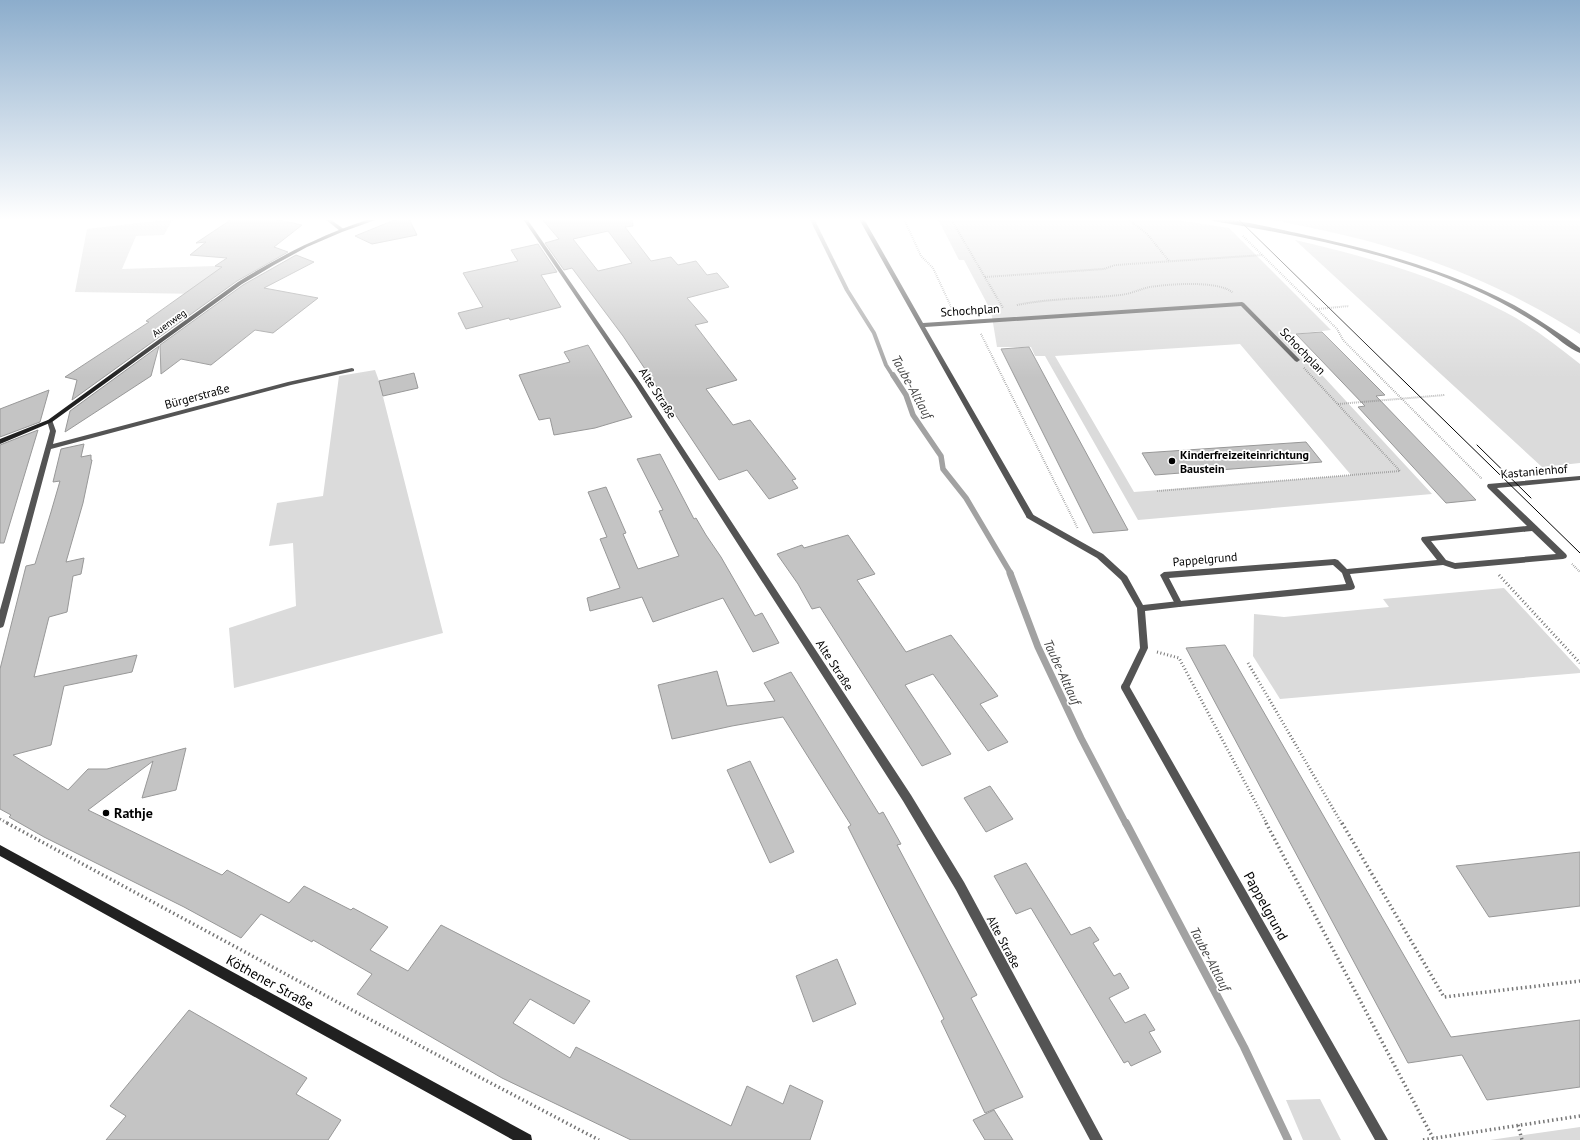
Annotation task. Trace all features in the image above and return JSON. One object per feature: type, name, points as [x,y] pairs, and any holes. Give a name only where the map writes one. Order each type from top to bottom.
[{"type":"main road","name":"Auenweg","points":[[0,442],[50,421],[240,283],[258,272]]},
{"type":"main road","name":"Köthener Straße","points":[[0,850],[526,1140]]},
{"type":"street","name":"Alte Straße","points":[[561,272],[638,384],[907,798],[960,886],[1097,1140]]},
{"type":"street","points":[[891,272],[1030,516],[1100,556],[1124,578],[1141,608],[1144,648]]},
{"type":"street","points":[[1433,272],[1510,305],[1533,318],[1580,350]]},
{"type":"street","name":"Schochplan","points":[[921,325],[1242,304],[1297,360]]},
{"type":"street","name":"Bürgerstraße","points":[[48,448],[87,439],[290,383],[352,370]]},
{"type":"street","points":[[0,625],[48,448],[52,431],[50,421]]},
{"type":"street","name":"Kastanienhof","points":[[1491,486],[1580,478]]},
{"type":"street","points":[[1141,608],[1351,587],[1345,572],[1443,562],[1455,566],[1563,556],[1491,486]]},
{"type":"street","points":[[1443,562],[1426,539],[1533,528]]},
{"type":"street","name":"Pappelgrund","points":[[1180,604],[1164,576],[1335,562],[1345,572]]},
{"type":"street","name":"Pappelgrund","points":[[1144,648],[1125,687],[1382,1140]]},
{"type":"path","points":[[935,272],[958,322],[983,335],[1088,549]]},
{"type":"path","points":[[982,272],[1009,319]]},
{"type":"path","points":[[985,277],[1056,272]]},
{"type":"path","points":[[1280,272],[1337,329],[1343,340],[1400,399],[1481,479],[1491,486]]},
{"type":"path","points":[[1016,306],[1036,301],[1122,294],[1150,287],[1212,284],[1228,288],[1242,304]]},
{"type":"path","points":[[1317,309],[1349,306]]},
{"type":"path","points":[[1003,308],[1010,307]]},
{"type":"path","name":"Schochplan","points":[[1157,491],[1400,471],[1297,360]]},
{"type":"path","points":[[1338,404],[1445,395]]},
{"type":"path","points":[[1489,563],[1580,663]]},
{"type":"path","points":[[1144,648],[1179,658],[1433,1138]]},
{"type":"path","points":[[1248,663],[1444,997],[1580,981]]},
{"type":"path","points":[[0,819],[352,1010],[599,1140]]},
{"type":"path","points":[[1423,1140],[1580,1116]]},
{"type":"path","points":[[1518,1125],[1522,1140]]},
{"type":"shaded area","points":[[79,272],[236,272],[203,294],[75,292]]},
{"type":"shaded area","points":[[970,272],[1273,272],[1331,330],[1285,335],[1432,494],[1138,520],[1045,356],[1035,356],[1031,347],[997,347],[991,311]],"holes":[[[1240,344],[1351,475],[1134,492],[1055,356]]]},
{"type":"shaded area","points":[[1330,272],[1411,272],[1428,278],[1479,299],[1515,317],[1544,336],[1580,364],[1580,463],[1542,467]]},
{"type":"shaded area","points":[[1459,272],[1580,272],[1580,334],[1527,303]]},
{"type":"shaded area","points":[[375,370],[443,633],[234,688],[229,628],[296,606],[293,543],[269,546],[277,503],[323,496],[339,376]]},
{"type":"shaded area","points":[[1504,588],[1580,670],[1580,673],[1280,699],[1253,656],[1254,614],[1284,617],[1389,607],[1383,599]]},
{"type":"shaded area","points":[[1320,1099],[1341,1140],[1303,1140],[1286,1100]]},
{"type":"shaded area","points":[[1580,1127],[1580,1140],[1490,1140]]},
{"type":"building","points":[[215,272],[252,272],[237,281],[72,400],[77,380],[65,377],[149,322],[146,321]]},
{"type":"building","points":[[266,272],[294,272],[264,288],[318,298],[273,333],[255,330],[211,365],[181,359],[161,374],[160,345],[243,285]]},
{"type":"building","points":[[556,272],[541,275],[561,307],[466,329],[458,313],[483,307],[463,273]]},
{"type":"building","points":[[575,272],[705,272],[707,275],[717,273],[729,287],[687,298],[708,322],[695,325],[737,380],[706,389],[733,425],[750,420],[796,479],[792,480],[798,488],[769,499],[747,470],[719,480],[623,336]]},
{"type":"building","points":[[1322,332],[1385,395],[1376,396],[1476,500],[1446,503],[1358,407],[1365,406],[1296,334]]},
{"type":"building","points":[[588,345],[632,417],[595,428],[554,435],[550,418],[539,420],[519,375],[570,362],[564,352]]},
{"type":"building","points":[[159,346],[151,376],[65,432],[70,411]]},
{"type":"building","points":[[1029,347],[1128,530],[1093,533],[1001,349]]},
{"type":"building","points":[[414,373],[418,388],[383,396],[379,381]]},
{"type":"building","points":[[49,390],[40,422],[0,437],[0,409]]},
{"type":"building","points":[[38,430],[4,543],[0,543],[0,445]]},
{"type":"building","points":[[1306,442],[1322,462],[1155,475],[1142,453]]},
{"type":"building","points":[[84,444],[81,457],[91,455],[92,460],[83,503],[66,562],[84,558],[81,574],[73,576],[67,612],[49,617],[34,677],[137,655],[132,672],[64,686],[51,745],[13,755],[68,790],[88,769],[107,769],[186,748],[176,790],[142,798],[153,761],[88,810],[222,875],[227,870],[289,903],[304,886],[351,910],[353,908],[388,927],[370,950],[408,971],[441,925],[590,1001],[574,1024],[530,999],[513,1023],[570,1058],[576,1047],[731,1126],[747,1086],[783,1104],[790,1085],[823,1101],[810,1140],[631,1140],[502,1078],[357,994],[372,974],[313,940],[312,942],[261,914],[241,938],[184,907],[44,837],[9,817],[11,815],[0,809],[0,669],[26,566],[35,564],[60,481],[53,482],[61,449]]},
{"type":"building","points":[[660,454],[694,519],[696,518],[721,557],[755,616],[762,613],[779,643],[753,652],[723,598],[653,622],[642,597],[590,611],[587,598],[620,588],[600,539],[607,537],[588,492],[606,487],[626,533],[623,534],[638,569],[679,556],[659,511],[663,510],[637,459]]},
{"type":"building","points":[[848,535],[875,574],[857,580],[906,652],[951,635],[998,696],[980,704],[1008,742],[988,751],[933,674],[905,685],[951,754],[922,766],[820,607],[812,609],[798,584],[777,554],[802,545],[804,548]]},
{"type":"building","points":[[1225,645],[1451,1037],[1580,1020],[1580,1087],[1487,1100],[1462,1055],[1408,1063],[1186,648]]},
{"type":"building","points":[[717,671],[727,706],[775,701],[764,683],[791,672],[879,814],[883,812],[901,844],[897,845],[977,995],[971,998],[1023,1097],[985,1113],[941,1021],[944,1019],[848,827],[851,825],[783,717],[672,739],[658,685]]},
{"type":"building","points":[[750,761],[794,852],[770,863],[727,770]]},
{"type":"building","points":[[990,786],[1013,819],[986,832],[964,798]]},
{"type":"building","points":[[1580,852],[1580,906],[1489,917],[1456,866]]},
{"type":"building","points":[[1026,863],[1071,935],[1090,927],[1099,940],[1093,943],[1114,976],[1120,973],[1129,988],[1109,998],[1125,1023],[1145,1014],[1155,1030],[1149,1032],[1161,1052],[1131,1066],[1128,1061],[1124,1063],[1031,908],[1016,914],[994,876]]},
{"type":"building","points":[[837,959],[856,1004],[813,1022],[796,976]]},
{"type":"building","points":[[189,1010],[307,1078],[296,1094],[341,1120],[328,1140],[106,1140],[126,1116],[110,1106]]},
{"type":"building","points":[[994,1110],[1013,1140],[985,1140],[973,1120]]},
{"type":"waterway","name":"Taube-Altlauf","points":[[838,272],[847,290],[874,333],[886,365],[893,376]]},
{"type":"waterway","name":"Taube-Altlauf","points":[[893,375],[906,395],[913,415],[941,456],[943,469],[966,498],[1011,574]]},
{"type":"waterway","name":"Taube-Altlauf","points":[[1010,573],[1038,647],[1081,738],[1126,824]]},
{"type":"waterway","name":"Taube-Altlauf","points":[[1126,823],[1244,1047],[1288,1140]]},
{"type":"tram line","points":[[1292,272],[1580,553]]},
{"type":"tram line","points":[[1477,445],[1531,498]]},
{"type":"place","name":"Kinderfreizeiteinrichtung Baustein","points":[[1172,461]]},
{"type":"place","name":"Rathje","points":[[106,813]]}]
